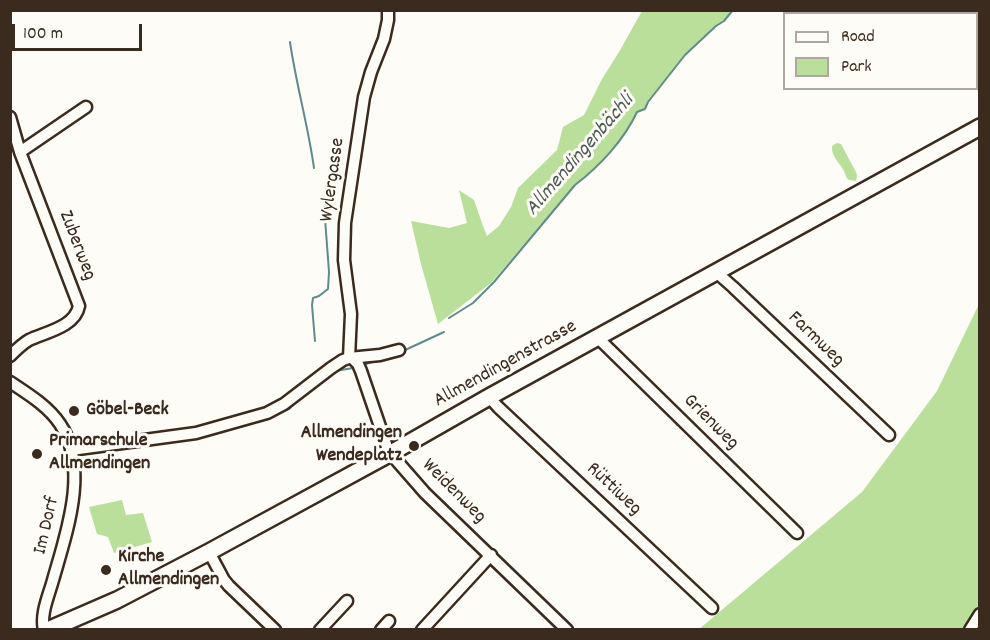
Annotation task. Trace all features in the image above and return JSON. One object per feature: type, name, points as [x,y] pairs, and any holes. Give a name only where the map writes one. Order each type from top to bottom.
[{"type":"street","name":"Wylergasse","points":[[388,10],[384,39],[364,97],[345,223],[344,260],[351,314],[351,358],[358,364],[361,371],[391,453]]},
{"type":"street","points":[[20,152],[86,107]]},
{"type":"street","name":"Zuberweg","points":[[10,356],[28,341],[67,322],[77,313],[79,306],[20,152],[12,125]]},
{"type":"street","name":"Allmendingenstrasse","points":[[46,630],[117,600],[209,552],[980,127]]},
{"type":"street","name":"Farmweg","points":[[716,272],[889,435]]},
{"type":"street","name":"Grienweg","points":[[598,338],[796,533]]},
{"type":"street","points":[[71,450],[196,433],[267,413],[284,404],[338,363],[351,358],[380,355],[399,350]]},
{"type":"street","name":"Im Dorf","points":[[10,382],[52,414],[64,432],[71,450],[74,475],[72,500],[43,616],[46,630]]},
{"type":"street","name":"Rüttiweg","points":[[489,397],[712,609]]},
{"type":"street","name":"Weidenweg","points":[[391,453],[416,483],[567,630]]},
{"type":"street","points":[[209,552],[229,586],[275,630]]},
{"type":"street","points":[[422,630],[491,555]]},
{"type":"street","points":[[320,630],[346,601]]},
{"type":"street","points":[[970,630],[980,614]]},
{"type":"green space","points":[[642,11],[733,11],[685,55],[645,109],[637,112],[625,133],[610,152],[575,185],[491,283],[438,324],[411,221],[449,228],[467,223],[459,190],[474,200],[487,236],[499,226],[511,207],[518,188],[557,150],[563,127],[584,115],[602,79]]},
{"type":"green space","points":[[837,143],[841,144],[856,172],[856,181],[846,177],[833,155],[832,146]]},
{"type":"green space","points":[[979,304],[979,629],[698,630],[862,492],[937,391]]},
{"type":"green space","points":[[122,500],[126,515],[143,513],[152,542],[114,553],[108,537],[97,534],[89,507]]},
{"type":"waterway","name":"Allmendingenbächli","points":[[449,318],[473,303],[494,282],[575,185],[610,152],[625,133],[637,112],[645,109],[685,55],[724,21],[733,10]]},
{"type":"waterway","points":[[290,42],[314,168]]},
{"type":"waterway","points":[[315,341],[313,298],[328,289],[329,272],[324,205]]},
{"type":"waterway","name":"Allmendingenbächli","points":[[403,351],[444,332]]},
{"type":"waterway","name":"Allmendingenbächli","points":[[363,365],[378,360]]},
{"type":"waterway","points":[[335,371],[353,368]]},
{"type":"waterway","points":[[283,411],[289,409],[297,400]]},
{"type":"place","name":"Göbel-Beck","points":[[74,411]]},
{"type":"place","name":"Allmendingen Wendeplatz","points":[[414,446]]},
{"type":"place","name":"Primarschule Allmendingen","points":[[37,454]]},
{"type":"place","name":"Kirche Allmendingen","points":[[106,570]]}]
